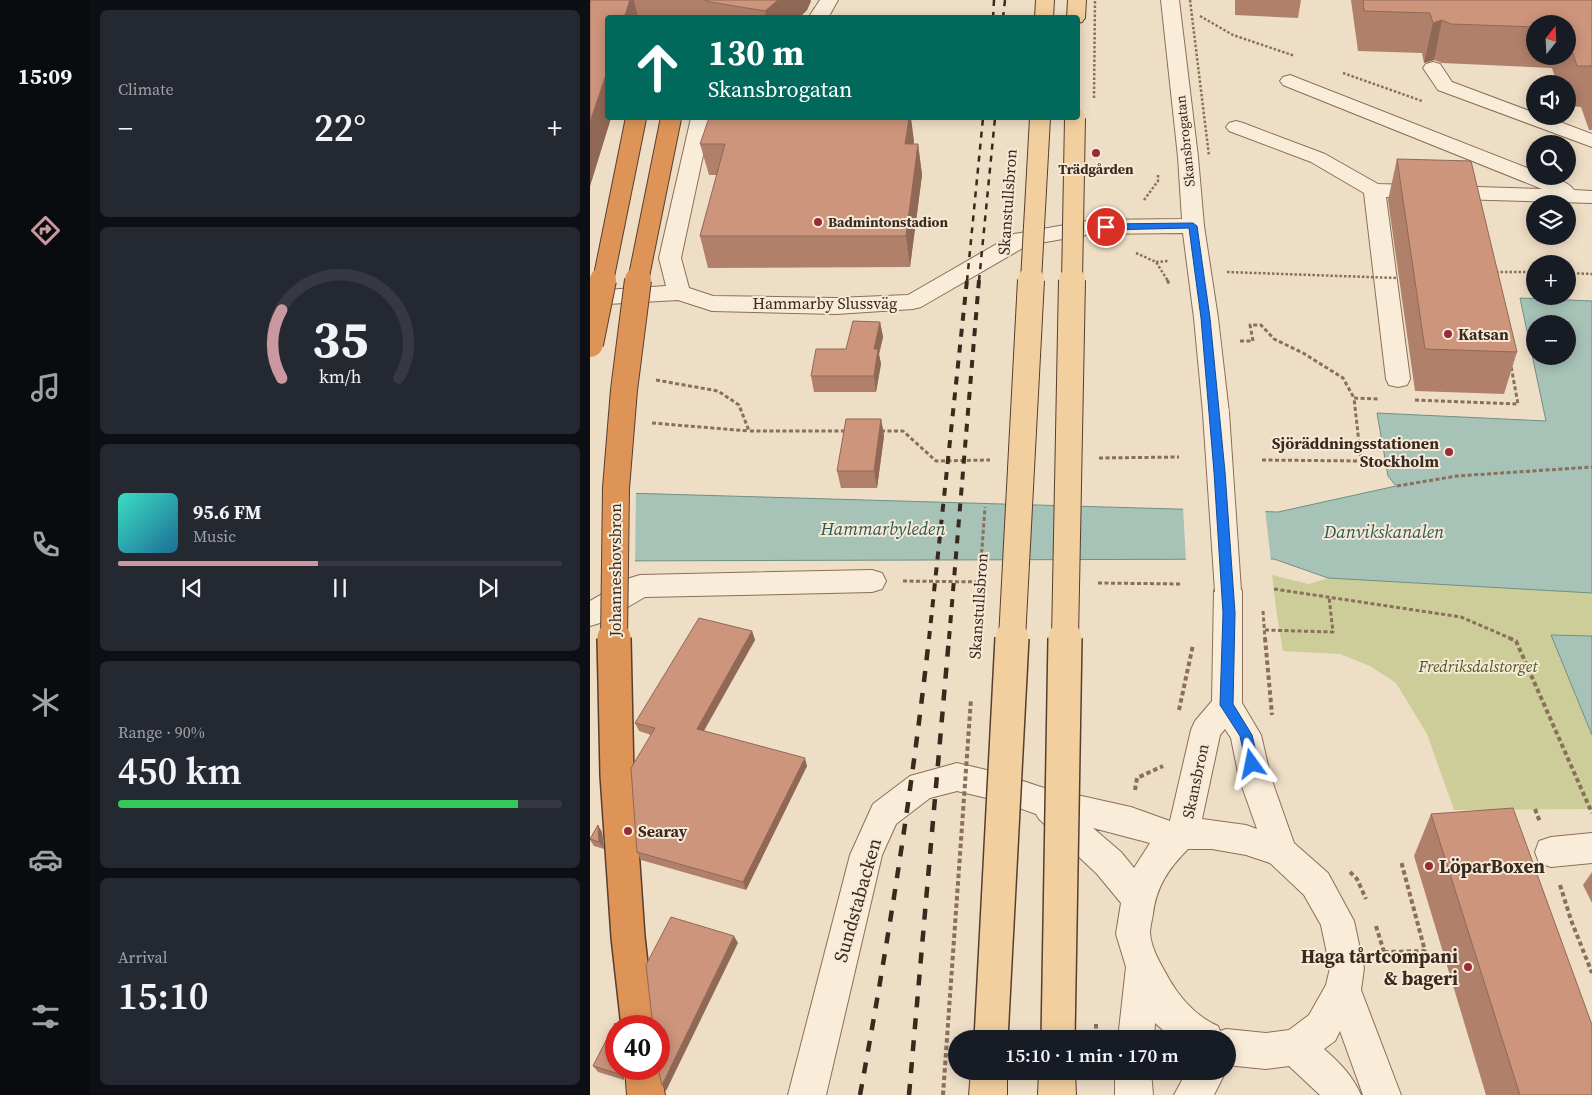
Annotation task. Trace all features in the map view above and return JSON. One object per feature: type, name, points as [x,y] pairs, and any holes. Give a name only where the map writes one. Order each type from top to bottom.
[{"type":"highway","points":[[590,344],[636,120]]},
{"type":"highway","name":"Johanneshovsbron","points":[[637,1015],[628,937],[617,775],[614,616],[616,488],[636,290],[670,120]]},
{"type":"highway","points":[[644,1080],[646,1095]]},
{"type":"main road","points":[[1044,15],[1045,0]]},
{"type":"main road","points":[[1076,0],[1076,15]]},
{"type":"main road","name":"Skanstullsbron","points":[[991,1030],[1040,120]]},
{"type":"main road","points":[[1058,1030],[1075,120]]},
{"type":"main road","points":[[988,1095],[989,1080]]},
{"type":"main road","points":[[1057,1080],[1057,1095]]},
{"type":"street","points":[[820,15],[829,0]]},
{"type":"street","name":"Skansbrogatan","points":[[1179,4],[1198,157],[1193,226],[1199,281],[1206,318],[1216,413],[1229,613],[1227,705]]},
{"type":"street","points":[[1434,68],[1446,86],[1592,142]]},
{"type":"street","points":[[1290,81],[1586,197]]},
{"type":"street","points":[[680,293],[670,258],[701,120]]},
{"type":"street","points":[[1236,127],[1318,158],[1374,190],[1586,197]]},
{"type":"street","points":[[1374,190],[1398,379]]},
{"type":"street","name":"Hammarby Slussväg","points":[[590,298],[680,293],[712,303],[836,306],[913,302],[1022,239],[1092,227],[1193,226]]},
{"type":"street","points":[[590,615],[640,586],[872,581]]},
{"type":"street","points":[[1227,705],[1246,735],[1255,778],[1281,852],[1316,884],[1338,921],[1346,968],[1343,990],[1322,1028],[1295,1047],[1266,1051],[1236,1051]]},
{"type":"street","name":"Skansbron","points":[[1180,836],[1206,730],[1227,705]]},
{"type":"street","name":"Sundstabacken","points":[[807,1095],[866,855],[884,814],[921,786],[957,777],[999,787],[1041,801],[1131,822],[1180,836],[1212,834],[1246,840],[1281,852]]},
{"type":"street","name":"Sundstabacken","points":[[1041,801],[1109,862],[1138,899]]},
{"type":"street","points":[[1180,836],[1148,874],[1138,899],[1133,934],[1143,967],[1168,1010],[1191,1030]]},
{"type":"street","points":[[1551,852],[1592,848]]},
{"type":"street","points":[[1137,1030],[1143,967]]},
{"type":"street","points":[[1343,990],[1382,1095]]},
{"type":"street","points":[[1295,1047],[1333,1082],[1342,1095]]},
{"type":"street","points":[[1134,1080],[1134,1095]]},
{"type":"street","points":[[1193,1095],[1202,1080]]},
{"type":"path","points":[[1190,0],[1198,157]]},
{"type":"path","points":[[1179,4],[1213,26],[1295,56]]},
{"type":"path","points":[[1341,72],[1424,102]]},
{"type":"path","points":[[1227,272],[1397,278]]},
{"type":"path","points":[[1576,273],[1592,274]]},
{"type":"path","points":[[1238,341],[1253,341],[1250,325],[1261,324],[1274,338],[1343,378],[1354,398]]},
{"type":"path","points":[[647,378],[718,391],[739,405],[749,431]]},
{"type":"path","points":[[643,422],[749,431],[855,431]]},
{"type":"path","points":[[874,431],[903,431],[936,461],[994,460]]},
{"type":"path","points":[[1091,458],[1178,457]]},
{"type":"path","points":[[988,468],[989,458]]},
{"type":"path","points":[[1397,486],[1457,476],[1592,467]]},
{"type":"path","name":"Skanstullsbron","points":[[976,635],[986,497]]},
{"type":"path","points":[[1274,589],[1461,617],[1516,641],[1592,813]]},
{"type":"path","points":[[1265,630],[1333,632],[1328,597]]},
{"type":"path","points":[[1262,602],[1272,713]]},
{"type":"path","points":[[943,1095],[972,694]]},
{"type":"path","points":[[1384,952],[1425,951],[1401,861]]},
{"type":"path","points":[[1571,920],[1592,974]]},
{"type":"green space","name":"Fredriksdalstorget","points":[[1272,575],[1309,584],[1328,578],[1592,593],[1592,636],[1551,635],[1592,735],[1592,809],[1454,810],[1427,734],[1396,683],[1370,666],[1340,654],[1283,651]]},
{"type":"water","points":[[1520,298],[1526,298],[1526,305],[1576,305],[1576,300],[1592,301],[1592,593],[1328,578],[1274,559],[590,561],[590,492],[1278,512],[1396,486],[1388,476],[1377,413],[1546,421],[1534,365],[1576,365],[1576,315],[1526,315],[1526,326]]},
{"type":"water","points":[[1551,635],[1592,636],[1592,735]]},
{"type":"pier","points":[[590,489],[636,490],[635,564],[590,564]]},
{"type":"pier","points":[[1183,506],[1265,509],[1271,561],[1186,562]]},
{"type":"building","points":[[590,0],[630,0],[625,15],[605,15],[605,78],[590,122]]},
{"type":"building","points":[[704,0],[778,0],[765,11]]},
{"type":"building","points":[[1363,0],[1592,0],[1592,66],[1577,66],[1576,63],[1576,15],[1526,15],[1526,27],[1451,24],[1442,20],[1433,23],[1430,13],[1364,11]]},
{"type":"building","name":"Badmintonstadion","points":[[708,120],[909,120],[905,144],[918,144],[906,236],[700,236],[725,144],[700,144]]},
{"type":"building","points":[[1397,159],[1471,161],[1517,352],[1425,349]]},
{"type":"building","points":[[853,321],[880,322],[874,349],[878,349],[874,376],[811,376],[816,349],[846,349]]},
{"type":"building","points":[[846,419],[881,419],[874,471],[837,471]]},
{"type":"building","points":[[699,618],[752,631],[697,729],[805,758],[743,882],[637,852],[631,768],[655,728],[635,723]]},
{"type":"building","points":[[1513,808],[1592,1025],[1592,1095],[1520,1095],[1431,814]]},
{"type":"building","points":[[598,825],[599,842],[590,839]]},
{"type":"building","points":[[671,917],[734,936],[670,1068],[670,1015],[652,1015],[646,965]]},
{"type":"building","points":[[605,1043],[605,1070],[593,1066]]},
{"type":"railway","points":[[993,15],[994,0]]},
{"type":"railway","points":[[1003,15],[1005,0]]},
{"type":"railway","points":[[967,281],[983,120]]},
{"type":"railway","points":[[979,281],[995,120]]},
{"type":"railway","points":[[929,639],[967,280]]},
{"type":"railway","points":[[949,639],[979,280]]},
{"type":"railway","points":[[860,1095],[899,867],[929,638]]},
{"type":"railway","points":[[909,1095],[949,638]]},
{"type":"place","name":"Trädgården","points":[[1096,153]]},
{"type":"place","name":"Badmintonstadion","points":[[818,222]]},
{"type":"place","name":"Katsan","points":[[1448,334]]},
{"type":"place","name":"Sjöräddningsstationen Stockholm","points":[[1449,452]]},
{"type":"place","name":"Searay","points":[[628,831]]},
{"type":"place","name":"LöparBoxen","points":[[1429,866]]},
{"type":"place","name":"Haga tårtcompani & bageri","points":[[1468,967]]},
{"type":"route","points":[[1106,227],[1193,226],[1199,281],[1206,318],[1216,413],[1229,613],[1227,705],[1246,735],[1252,764]]},
{"type":"water label","name":"Hammarbyleden","points":[[883,528]]},
{"type":"water label","name":"Danvikskanalen","points":[[1384,531]]}]
